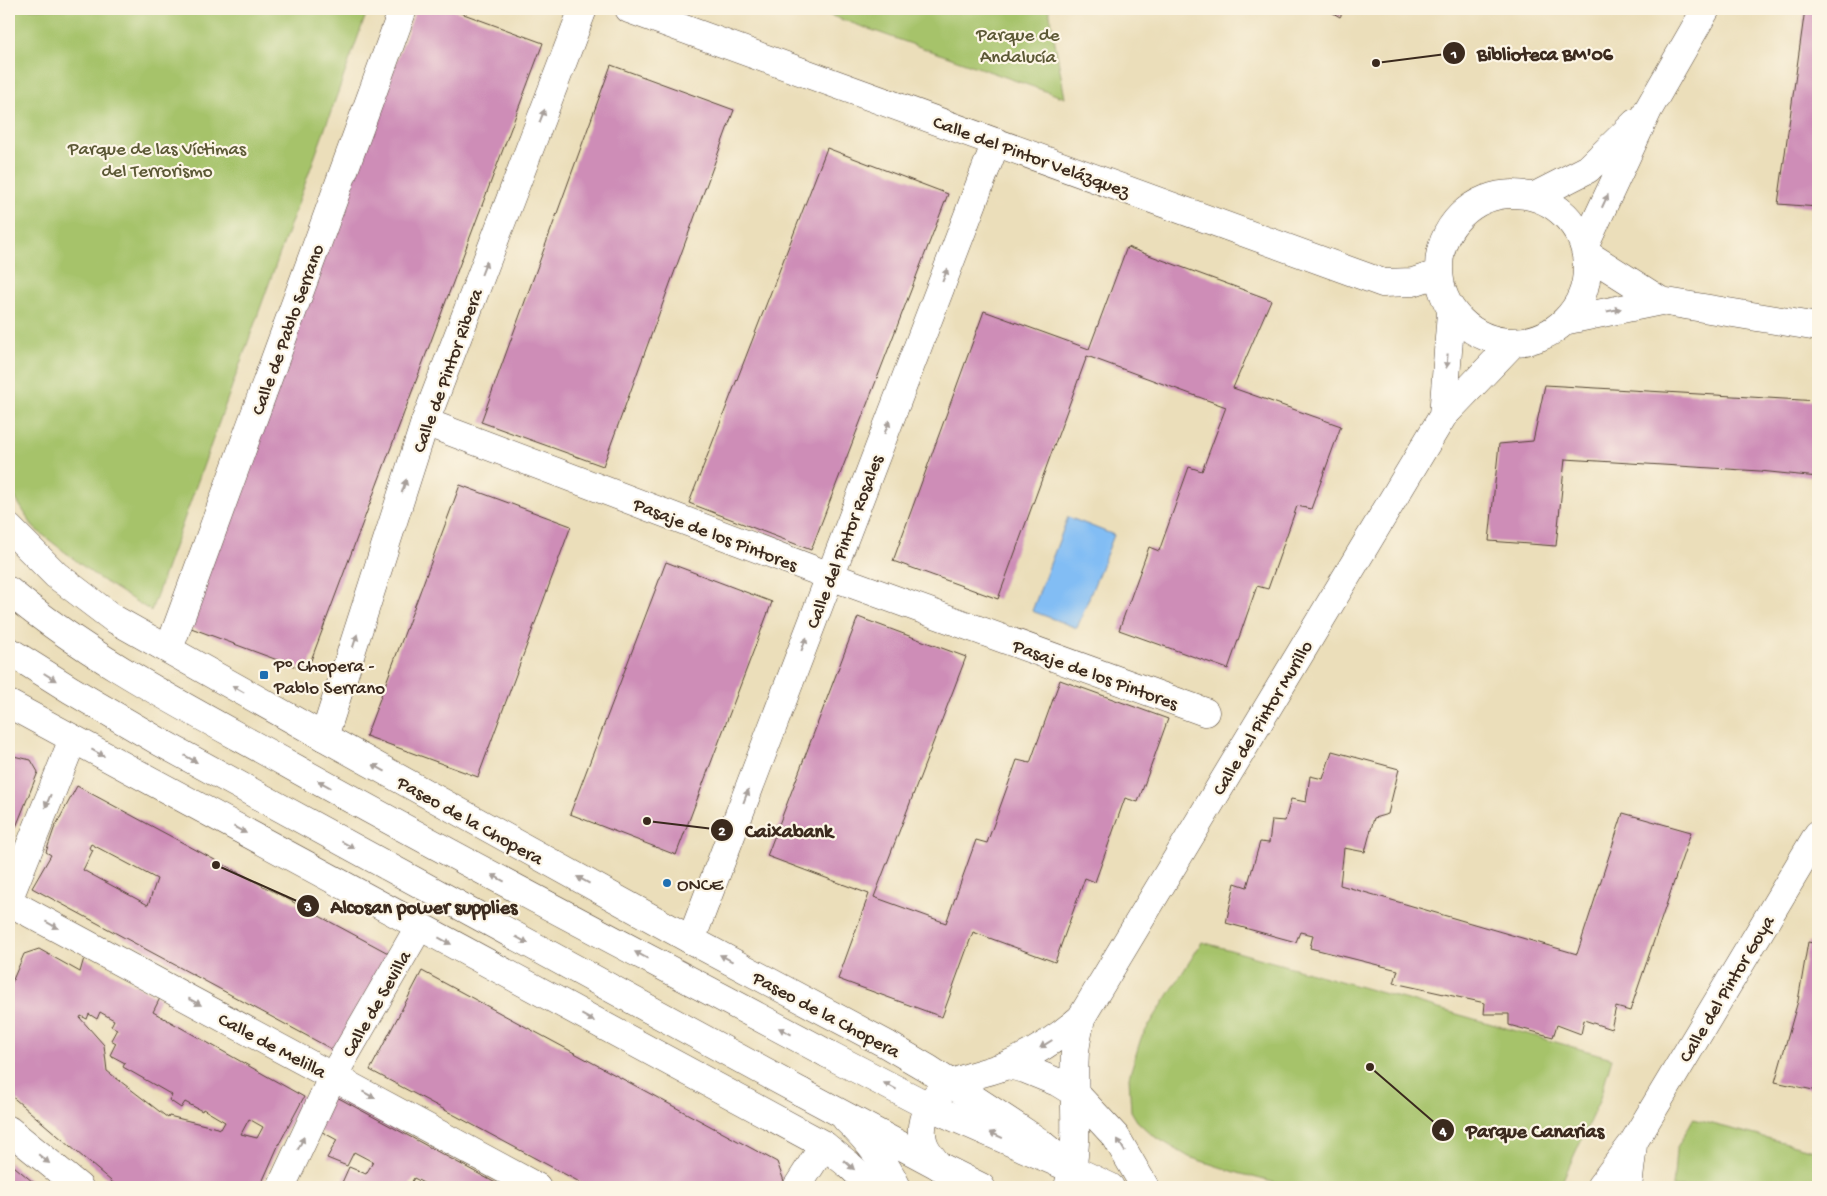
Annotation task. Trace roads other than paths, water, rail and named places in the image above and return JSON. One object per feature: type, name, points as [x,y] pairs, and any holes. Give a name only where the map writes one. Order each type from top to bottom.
[{"type":"main road","name":"Calle de Pablo Serrano","points":[[169,649],[403,9]]},
{"type":"main road","name":"Calle de Pintor Ribera","points":[[324,738],[425,422],[584,9]]},
{"type":"main road","name":"Calle del Pintor Velázquez","points":[[629,9],[1382,283],[1413,282],[1437,274]]},
{"type":"main road","points":[[1568,320],[1586,285],[1586,249],[1648,110],[1706,9]]},
{"type":"main road","points":[[1535,196],[1588,169],[1648,110]]},
{"type":"main road","name":"Calle del Pintor Rosales","points":[[691,940],[996,142]]},
{"type":"main road","points":[[1661,301],[1586,249],[1574,224],[1556,207],[1535,196],[1498,194],[1466,210],[1443,238],[1437,274],[1451,312],[1478,335],[1512,344],[1542,337],[1568,320],[1661,301],[1818,327]]},
{"type":"main road","name":"Calle del Pintor Murillo","points":[[1442,416],[1451,312]]},
{"type":"main road","name":"Calle del Pintor Murillo","points":[[1081,1018],[1442,416],[1512,344]]},
{"type":"main road","name":"Pasaje de los Pintores","points":[[425,422],[830,576],[1205,712]]},
{"type":"main road","name":"Paseo de la Chopera","points":[[9,528],[56,575],[114,619],[324,738],[691,940],[886,1044],[934,1095]]},
{"type":"main road","name":"Paseo de la Chopera","points":[[9,590],[39,616],[102,658],[364,806],[828,1054],[866,1073],[934,1095],[1070,1178],[1110,1187]]},
{"type":"main road","points":[[9,651],[160,742],[841,1114],[981,1187]]},
{"type":"main road","points":[[9,704],[824,1145],[872,1187]]},
{"type":"main road","points":[[9,900],[73,739]]},
{"type":"main road","name":"Calle del Pintor Goya","points":[[1600,1187],[1633,1143],[1818,834]]},
{"type":"main road","name":"Calle de Melilla","points":[[9,900],[537,1187]]},
{"type":"main road","name":"Calle de Sevilla","points":[[281,1187],[333,1076],[420,927]]},
{"type":"main road","points":[[939,1166],[928,1152],[922,1133],[923,1120],[934,1095],[1008,1065],[1064,1033],[1081,1018]]},
{"type":"main road","points":[[1070,1178],[1076,1093],[1075,1050],[1081,1018]]},
{"type":"main road","points":[[1008,1065],[1025,1069],[1076,1093],[1116,1137],[1145,1187]]},
{"type":"main road","points":[[841,1114],[866,1138],[881,1157],[896,1187]]},
{"type":"main road","points":[[9,1130],[79,1187]]},
{"type":"main road","points":[[1628,1187],[1633,1143]]},
{"type":"main road","points":[[797,1187],[824,1145]]},
{"type":"water","points":[[1068,517],[1114,535],[1077,628],[1032,611]]},
{"type":"place","name":"Biblioteca BM'06","points":[[1376,63]]},
{"type":"place","name":"Pº Chopera - Pablo Serrano","points":[[264,675]]},
{"type":"place","name":"Caixabank","points":[[647,821]]},
{"type":"place","name":"Alcosan power supplies","points":[[216,865]]},
{"type":"place","name":"ONCE","points":[[667,883]]},
{"type":"place","name":"Parque Canarias","points":[[1370,1067]]},
{"type":"park label","name":"Parque de Andalucía","points":[[1018,44]]},
{"type":"park label","name":"Parque de las Víctimas del Terrorismo","points":[[157,158]]}]
